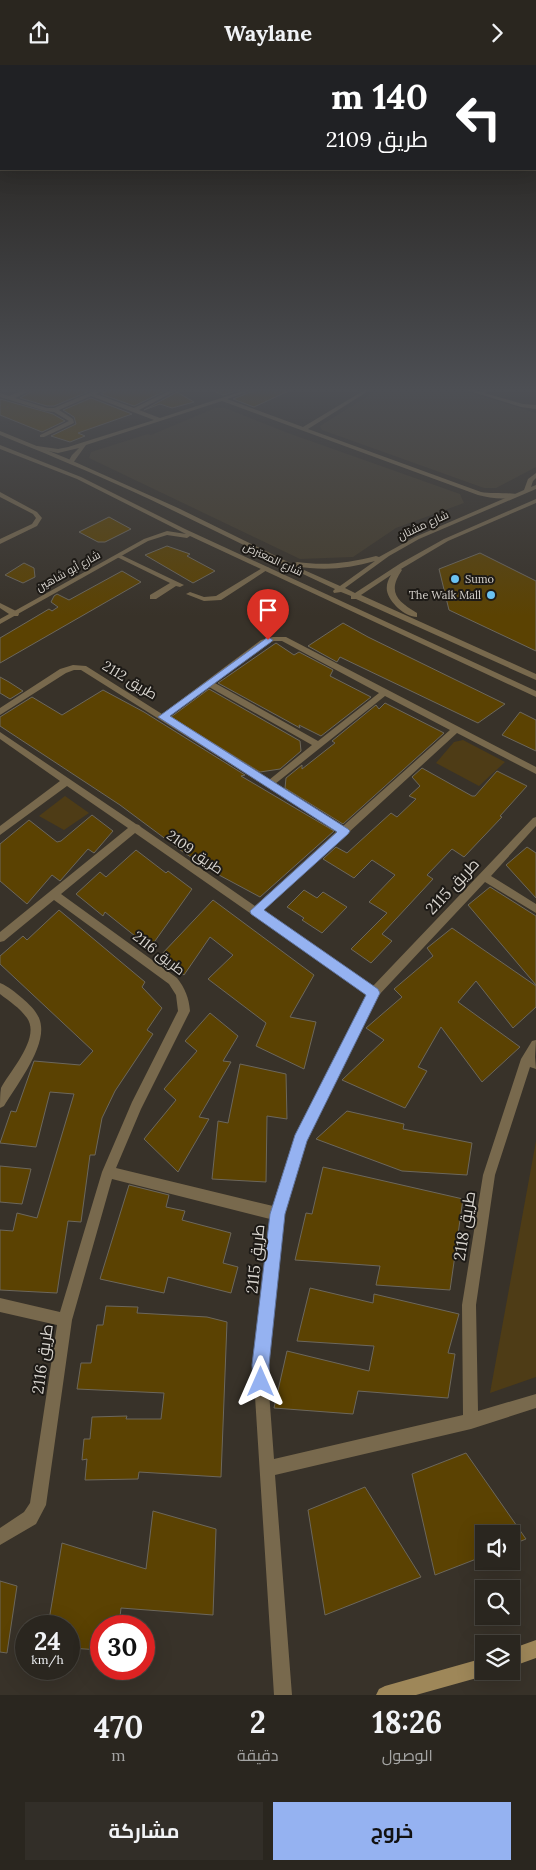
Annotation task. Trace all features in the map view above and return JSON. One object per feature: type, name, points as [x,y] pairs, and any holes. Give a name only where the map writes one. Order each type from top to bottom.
[{"type":"main road","points":[[520,1655],[536,1649]]},
{"type":"main road","points":[[384,1695],[475,1670]]},
{"type":"street","name":"شارع المعترض","points":[[42,464],[79,479],[536,695]]},
{"type":"street","name":"شارع المعترض","points":[[76,464],[176,509],[280,561],[536,677]]},
{"type":"street","points":[[397,464],[480,493],[494,496],[516,495]]},
{"type":"street","points":[[527,491],[530,480],[536,475]]},
{"type":"street","name":"شارع مشتان","points":[[328,598],[387,555],[417,538],[536,487]]},
{"type":"street","points":[[480,493],[486,499],[488,507]]},
{"type":"street","points":[[0,494],[35,513],[39,518],[35,525],[0,542]]},
{"type":"street","name":"شارع أبو شاهين","points":[[110,495],[156,526],[146,539]]},
{"type":"street","name":"شارع مشتان","points":[[344,605],[403,564],[446,540],[536,501]]},
{"type":"street","name":"شارع أبو شاهين","points":[[0,622],[146,539],[167,533],[177,533],[224,548]]},
{"type":"street","points":[[280,561],[321,568],[337,568],[360,564],[387,555]]},
{"type":"street","points":[[119,556],[178,584],[153,597]]},
{"type":"street","points":[[403,564],[390,581],[390,590],[395,600],[407,611],[450,633],[464,644]]},
{"type":"street","points":[[190,594],[210,601],[266,568]]},
{"type":"street","points":[[0,605],[15,614]]},
{"type":"street","points":[[163,717],[264,642],[278,638],[287,640],[536,771]]},
{"type":"street","name":"طريق 2112","points":[[0,712],[63,671],[78,667],[87,670],[344,831]]},
{"type":"street","points":[[209,683],[319,745]]},
{"type":"street","points":[[269,784],[385,692]]},
{"type":"street","points":[[256,911],[456,729]]},
{"type":"street","name":"طريق 2109","points":[[0,735],[374,993]]},
{"type":"street","points":[[0,831],[68,781]]},
{"type":"street","name":"طريق 2115","points":[[284,1695],[266,1469],[260,1365],[277,1214],[300,1140],[374,993],[536,820]]},
{"type":"street","points":[[0,938],[136,827]]},
{"type":"street","points":[[484,877],[536,909]]},
{"type":"street","name":"طريق 2116","points":[[0,1537],[30,1517],[38,1505],[65,1320],[108,1172],[136,1106],[184,1011],[184,1000],[180,989],[174,981],[54,895]]},
{"type":"street","points":[[0,988],[34,1018],[37,1033],[35,1041],[0,1102]]},
{"type":"street","name":"طريق 2118","points":[[471,1421],[470,1305],[489,1175],[536,1045]]},
{"type":"street","points":[[108,1172],[277,1214]]},
{"type":"street","points":[[0,1305],[65,1320]]},
{"type":"street","points":[[266,1469],[471,1421],[536,1401]]},
{"type":"shaded area","points":[[102,464],[376,464],[460,494],[464,503],[396,528],[353,557],[300,559]]},
{"type":"shaded area","points":[[417,464],[536,464],[536,467],[496,488],[484,488]]},
{"type":"shaded area","points":[[463,740],[505,762],[479,786],[436,763],[454,742]]},
{"type":"shaded area","points":[[65,796],[89,813],[64,830],[39,816]]},
{"type":"shaded area","points":[[536,1141],[536,1377],[490,1393]]},
{"type":"building","points":[[109,517],[131,529],[105,542],[98,542],[79,532]]},
{"type":"building","points":[[167,546],[190,554],[187,556],[215,571],[193,583],[145,555]]},
{"type":"building","name":"The Walk Mall","points":[[480,553],[536,581],[536,651],[449,610],[439,569]]},
{"type":"building","points":[[24,563],[34,568],[35,577],[23,583],[5,575]]},
{"type":"building","points":[[122,571],[141,582],[0,663],[0,638],[49,609],[52,611],[58,607],[51,602],[54,596],[57,594],[69,600]]},
{"type":"building","points":[[343,623],[505,704],[478,723],[340,657],[337,662],[308,646]]},
{"type":"building","points":[[276,643],[294,655],[299,652],[333,670],[330,676],[371,697],[321,736],[299,725],[300,728],[218,683]]},
{"type":"building","points":[[0,677],[23,691],[10,699],[0,693]]},
{"type":"building","points":[[209,689],[300,741],[301,751],[280,769],[260,772],[171,717]]},
{"type":"building","points":[[103,690],[144,712],[245,775],[241,776],[334,831],[260,897],[219,875],[183,852],[120,805],[0,726],[0,717],[32,697],[62,715]]},
{"type":"building","points":[[385,703],[444,733],[343,824],[285,788],[286,778],[302,765],[302,769],[335,743],[332,741],[376,705],[379,709]]},
{"type":"building","points":[[520,712],[536,720],[536,751],[502,735]]},
{"type":"building","points":[[422,768],[472,796],[475,796],[497,771],[527,786],[500,816],[502,817],[464,857],[452,849],[427,875],[433,879],[382,934],[392,941],[371,963],[351,949],[387,913],[369,902],[395,875],[372,860],[354,878],[323,859],[336,847],[347,853],[391,813],[397,817],[416,799],[409,796],[420,786],[412,777]]},
{"type":"building","points":[[92,815],[113,831],[94,853],[88,849],[60,881],[52,875],[27,904],[0,881],[0,844],[29,820],[57,842],[61,841]]},
{"type":"building","points":[[527,847],[536,853],[536,898],[506,865]]},
{"type":"building","points":[[136,850],[166,873],[168,871],[192,889],[150,948],[105,912],[103,916],[76,894],[100,872],[106,877]]},
{"type":"building","points":[[490,887],[536,916],[536,985],[468,905]]},
{"type":"building","points":[[304,890],[317,898],[323,892],[347,907],[322,933],[287,907]]},
{"type":"building","points":[[213,900],[314,975],[290,1017],[316,1022],[304,1069],[256,1046],[266,1023],[208,979],[233,955],[210,937],[184,975],[160,956]]},
{"type":"building","points":[[59,910],[145,982],[142,987],[162,1008],[147,1030],[153,1034],[115,1091],[102,1118],[95,1155],[90,1155],[81,1222],[68,1221],[57,1293],[0,1290],[0,1230],[13,1231],[17,1213],[37,1218],[74,1094],[50,1092],[36,1147],[0,1143],[11,1111],[16,1112],[34,1061],[80,1065],[93,1051],[0,964],[0,956],[23,936],[27,940]]},
{"type":"building","points":[[452,928],[536,986],[536,1007],[513,1028],[476,981],[458,1002],[520,1047],[482,1082],[441,1027],[418,1067],[427,1071],[405,1108],[342,1080],[384,1040],[366,1028],[402,997],[394,989],[433,956],[427,948]]},
{"type":"building","points":[[210,1013],[238,1036],[223,1061],[231,1062],[199,1117],[209,1119],[178,1172],[144,1139],[176,1100],[164,1089],[197,1051],[185,1041]]},
{"type":"building","points":[[240,1064],[286,1074],[287,1119],[267,1116],[266,1182],[212,1179],[218,1121],[228,1123]]},
{"type":"building","points":[[347,1111],[404,1124],[403,1129],[472,1143],[467,1175],[402,1171],[316,1139]]},
{"type":"building","points":[[0,1166],[31,1169],[22,1204],[0,1202]]},
{"type":"building","points":[[323,1167],[463,1199],[450,1290],[376,1285],[380,1266],[295,1260],[306,1213],[312,1214]]},
{"type":"building","points":[[129,1185],[169,1195],[166,1207],[185,1211],[182,1220],[231,1233],[223,1263],[238,1267],[231,1293],[168,1277],[164,1293],[100,1279]]},
{"type":"building","points":[[310,1288],[373,1303],[374,1294],[459,1314],[448,1353],[455,1354],[448,1398],[358,1391],[353,1414],[274,1408],[287,1351],[369,1371],[374,1346],[297,1341]]},
{"type":"building","points":[[106,1306],[138,1307],[137,1313],[207,1317],[227,1322],[221,1477],[139,1472],[138,1479],[85,1480],[87,1459],[82,1460],[84,1439],[90,1439],[92,1417],[127,1416],[126,1419],[161,1419],[164,1393],[77,1389],[81,1363],[91,1363],[97,1325],[103,1325]]},
{"type":"building","points":[[466,1453],[516,1525],[475,1525],[475,1559],[435,1575],[412,1474]]},
{"type":"building","points":[[365,1487],[421,1577],[325,1615],[308,1510]]},
{"type":"building","points":[[153,1511],[216,1529],[213,1615],[121,1608],[120,1615],[90,1615],[90,1649],[80,1649],[80,1615],[50,1615],[62,1543],[146,1569]]},
{"type":"building","points":[[520,1530],[526,1539],[520,1541]]},
{"type":"building","points":[[0,1581],[17,1586],[7,1653],[0,1652]]},
{"type":"place","name":"Sumo","points":[[455,579]]},
{"type":"place","name":"The Walk Mall","points":[[491,595]]},
{"type":"route","points":[[261,1382],[260,1365],[277,1214],[300,1140],[374,993],[256,911],[344,831],[163,717],[268,640]]}]
